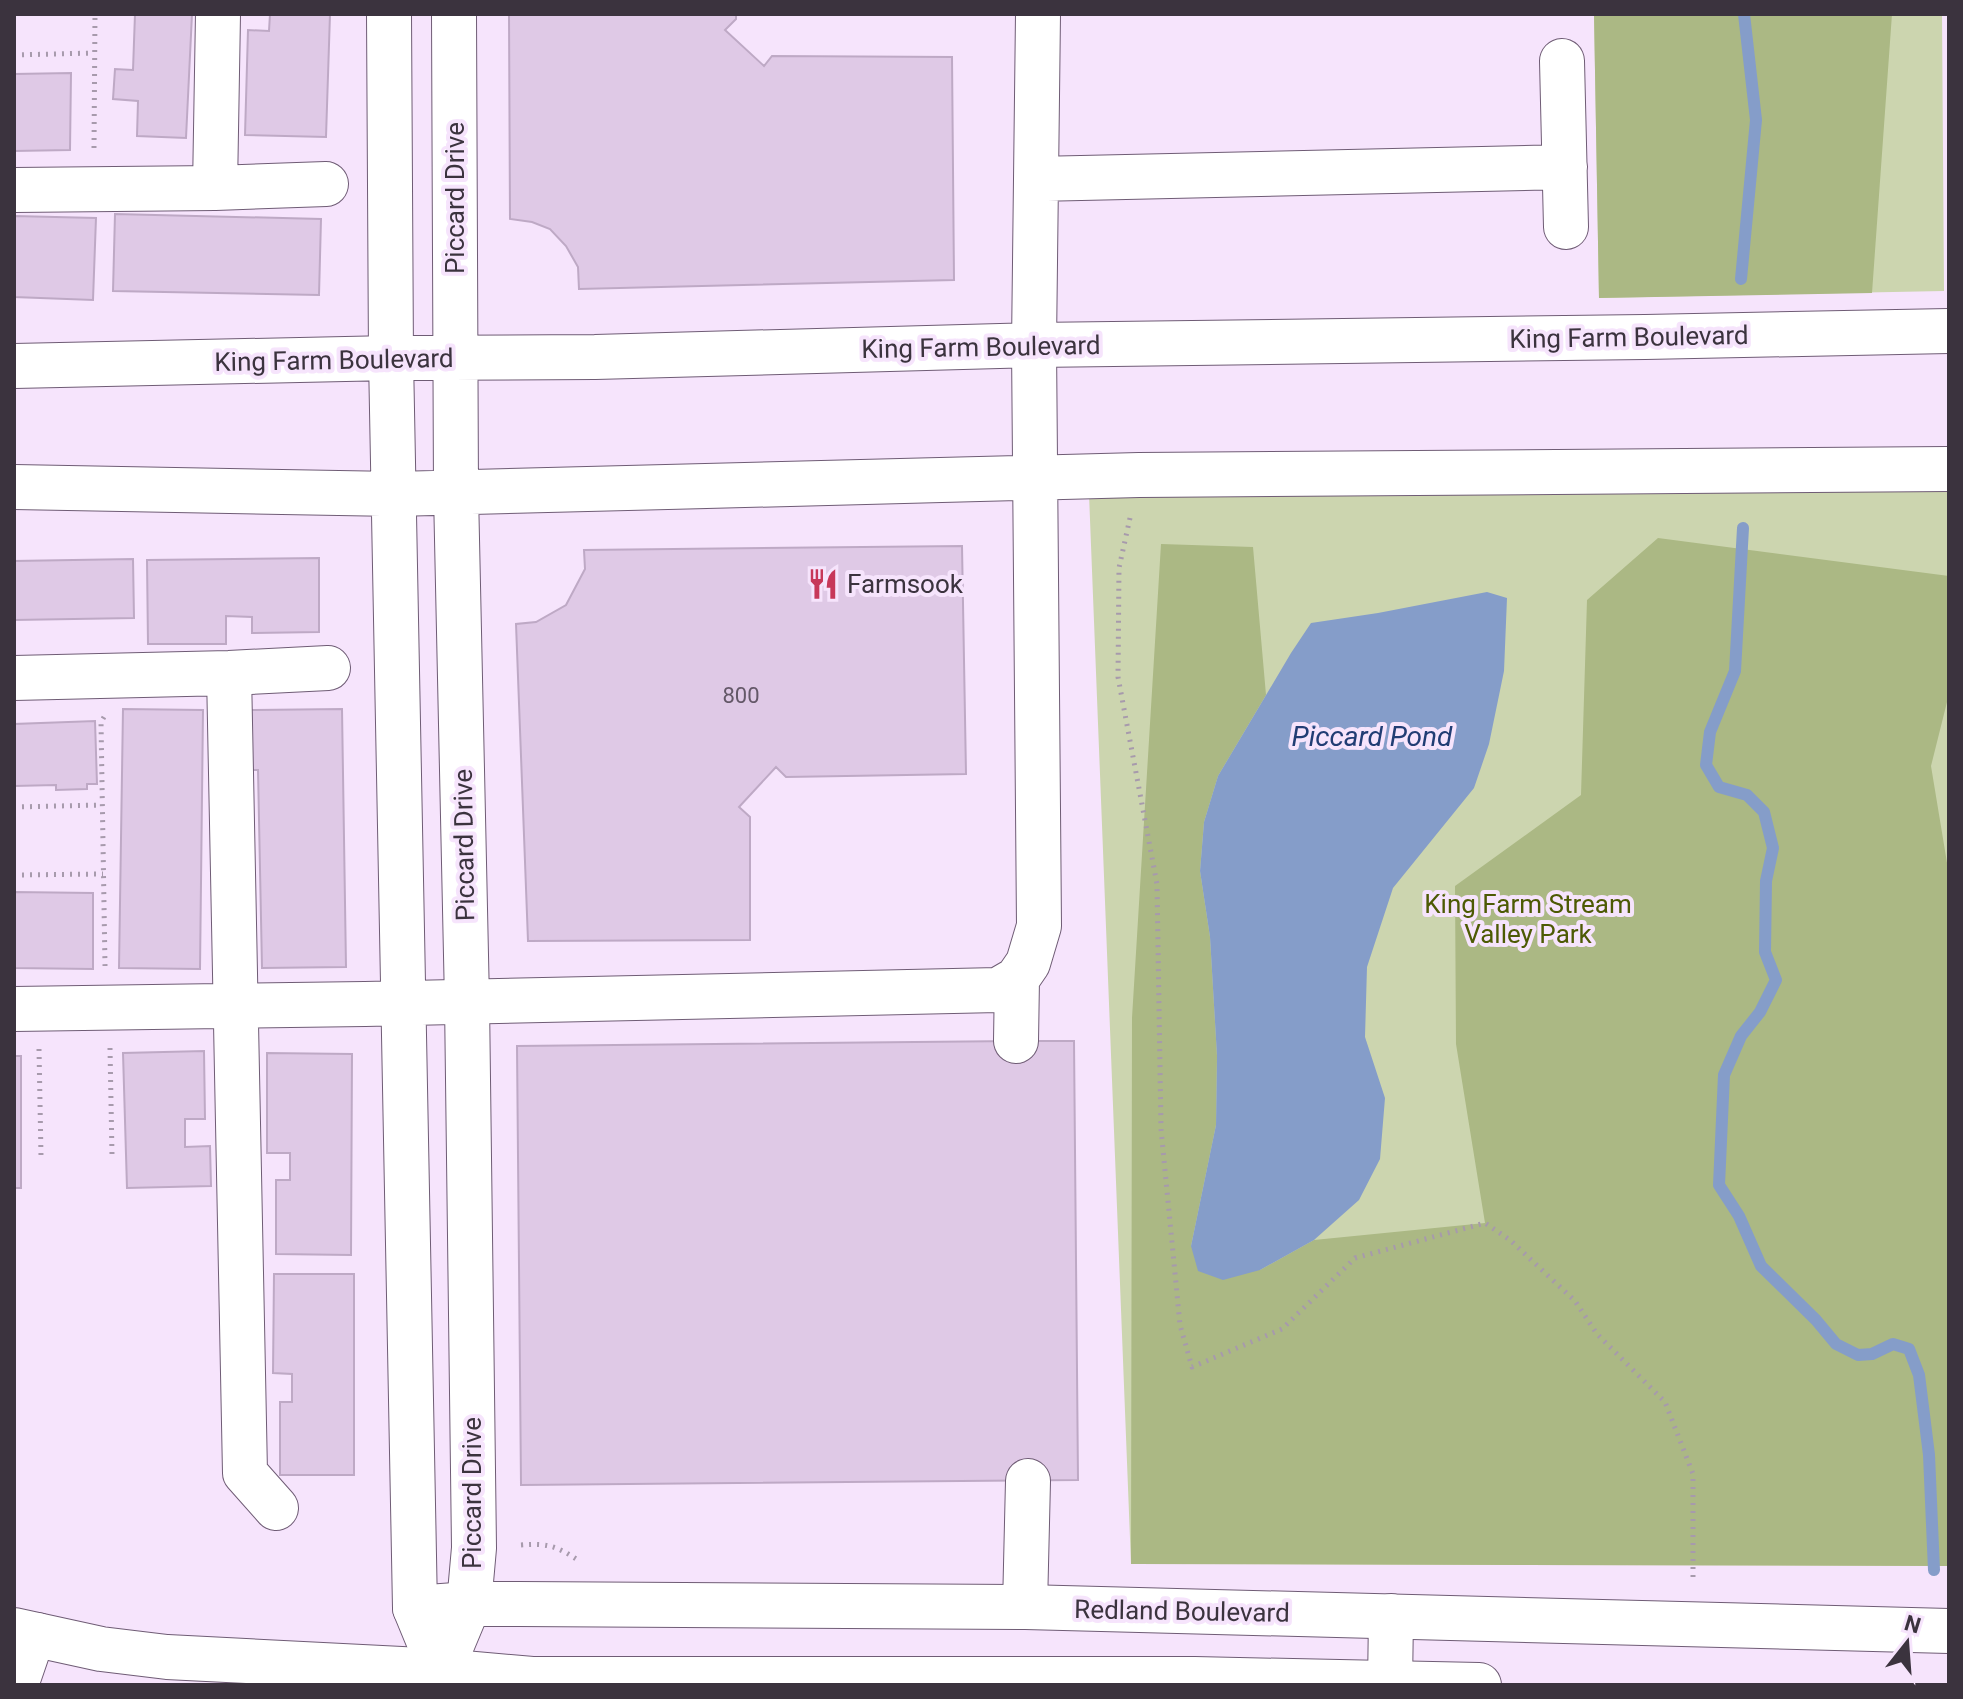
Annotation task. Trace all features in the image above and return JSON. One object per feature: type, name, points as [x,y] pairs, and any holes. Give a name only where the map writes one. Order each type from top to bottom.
[{"type":"street","points":[[215,188],[218,14]]},
{"type":"street","points":[[389,14],[391,358],[415,1608],[440,1678]]},
{"type":"street","name":"Piccard Drive","points":[[440,1678],[469,1604],[474,1536],[456,493],[454,14]]},
{"type":"street","points":[[26,1024],[107,1022],[236,1005],[998,990],[1017,979],[1028,963],[1039,926],[1034,477],[1038,14]]},
{"type":"street","points":[[1562,61],[1566,227]]},
{"type":"street","points":[[1036,179],[1565,167]]},
{"type":"street","points":[[14,190],[326,184]]},
{"type":"street","name":"King Farm Boulevard","points":[[14,366],[595,357],[1034,345],[1949,331]]},
{"type":"street","points":[[14,487],[395,494],[1139,475],[1949,469]]},
{"type":"street","points":[[14,678],[328,668]]},
{"type":"street","points":[[229,673],[245,1473],[276,1508]]},
{"type":"street","points":[[1016,1041],[1017,979]]},
{"type":"street","points":[[1025,1607],[1028,1481]]},
{"type":"street","name":"Redland Boulevard","points":[[415,1608],[469,1604],[1025,1607],[1949,1631]]},
{"type":"street","points":[[1390,1684],[1391,1616]]},
{"type":"street","points":[[16,1685],[28,1650],[26,1633],[101,1649],[167,1657],[440,1678],[1195,1679],[1479,1685]]},
{"type":"path","points":[[95,14],[95,189]]},
{"type":"path","points":[[14,55],[94,53]]},
{"type":"path","points":[[1139,475],[1119,568],[1118,677],[1157,884],[1161,1129],[1180,1325],[1192,1367],[1282,1329],[1355,1258],[1485,1223],[1510,1240],[1575,1301],[1597,1334],[1665,1402],[1693,1474],[1693,1591]]},
{"type":"path","points":[[106,712],[101,722],[102,805],[112,1155]]},
{"type":"path","points":[[14,807],[102,805]]},
{"type":"path","points":[[14,875],[103,874]]},
{"type":"path","points":[[26,1024],[41,1156]]},
{"type":"green space","points":[[1594,14],[1942,14],[1944,291],[1599,298]]},
{"type":"green space","points":[[1594,14],[1892,14],[1872,293],[1599,298]]},
{"type":"green space","name":"King Farm Stream Valley Park","points":[[1949,490],[1949,1566],[1131,1564],[1089,494]]},
{"type":"green space","name":"King Farm Stream Valley Park","points":[[1658,538],[1949,576],[1949,694],[1931,766],[1949,875],[1949,1566],[1131,1564],[1132,1018],[1161,544],[1253,547],[1266,695],[1218,776],[1204,822],[1200,871],[1210,937],[1217,1056],[1216,1125],[1191,1246],[1260,1270],[1314,1240],[1485,1223],[1456,1044],[1455,886],[1581,795],[1587,600]]},
{"type":"water","name":"Piccard Pond","points":[[1487,592],[1507,598],[1504,671],[1489,744],[1474,788],[1393,888],[1367,967],[1365,1037],[1385,1098],[1380,1159],[1359,1200],[1314,1240],[1260,1270],[1223,1280],[1198,1271],[1191,1246],[1216,1125],[1217,1056],[1210,937],[1200,871],[1204,822],[1218,776],[1311,623]]},
{"type":"building","points":[[135,14],[192,14],[186,138],[137,136],[138,101],[113,99],[115,69],[133,70]]},
{"type":"building","points":[[270,14],[330,14],[326,137],[245,135],[248,30],[269,31]]},
{"type":"building","points":[[509,14],[736,14],[736,19],[725,30],[764,66],[772,56],[952,57],[954,280],[579,289],[578,267],[566,246],[550,229],[532,222],[510,219]]},
{"type":"building","points":[[71,73],[70,150],[14,151],[14,74]]},
{"type":"building","points":[[115,214],[321,219],[319,295],[113,291]]},
{"type":"building","points":[[14,216],[96,218],[93,300],[14,297]]},
{"type":"building","points":[[962,546],[966,774],[786,777],[776,767],[739,807],[750,817],[750,940],[528,941],[516,624],[536,622],[566,605],[585,569],[584,550]]},
{"type":"building","points":[[319,558],[319,632],[252,633],[252,617],[226,616],[226,644],[148,644],[147,560]]},
{"type":"building","points":[[133,559],[134,618],[14,620],[14,561]]},
{"type":"building","points":[[123,709],[203,710],[200,969],[119,968]]},
{"type":"building","points":[[342,709],[346,967],[262,968],[258,770],[252,770],[251,710]]},
{"type":"building","points":[[95,721],[97,784],[87,784],[87,789],[56,790],[56,785],[14,786],[14,724]]},
{"type":"building","points":[[14,892],[93,893],[93,969],[14,968]]},
{"type":"building","points":[[1074,1041],[1078,1480],[521,1485],[517,1046]]},
{"type":"building","points":[[204,1051],[205,1119],[185,1119],[185,1147],[210,1146],[211,1186],[127,1188],[123,1053]]},
{"type":"building","points":[[267,1053],[352,1054],[351,1255],[276,1254],[276,1180],[290,1180],[290,1153],[267,1153]]},
{"type":"building","points":[[14,1056],[21,1056],[21,1188],[14,1188]]},
{"type":"building","points":[[274,1274],[354,1274],[354,1475],[280,1475],[280,1402],[292,1402],[292,1374],[273,1373]]},
{"type":"waterway","points":[[1741,279],[1756,120],[1744,14]]},
{"type":"waterway","points":[[1743,528],[1735,671],[1710,732],[1706,765],[1719,787],[1747,795],[1764,812],[1773,848],[1766,881],[1765,952],[1776,980],[1760,1012],[1741,1036],[1724,1075],[1719,1185],[1739,1216],[1761,1266],[1836,1344],[1858,1355],[1872,1354],[1893,1344],[1909,1349],[1919,1375],[1929,1455],[1934,1570]]},
{"type":"place","name":"Farmsook","points":[[823,584]]}]
